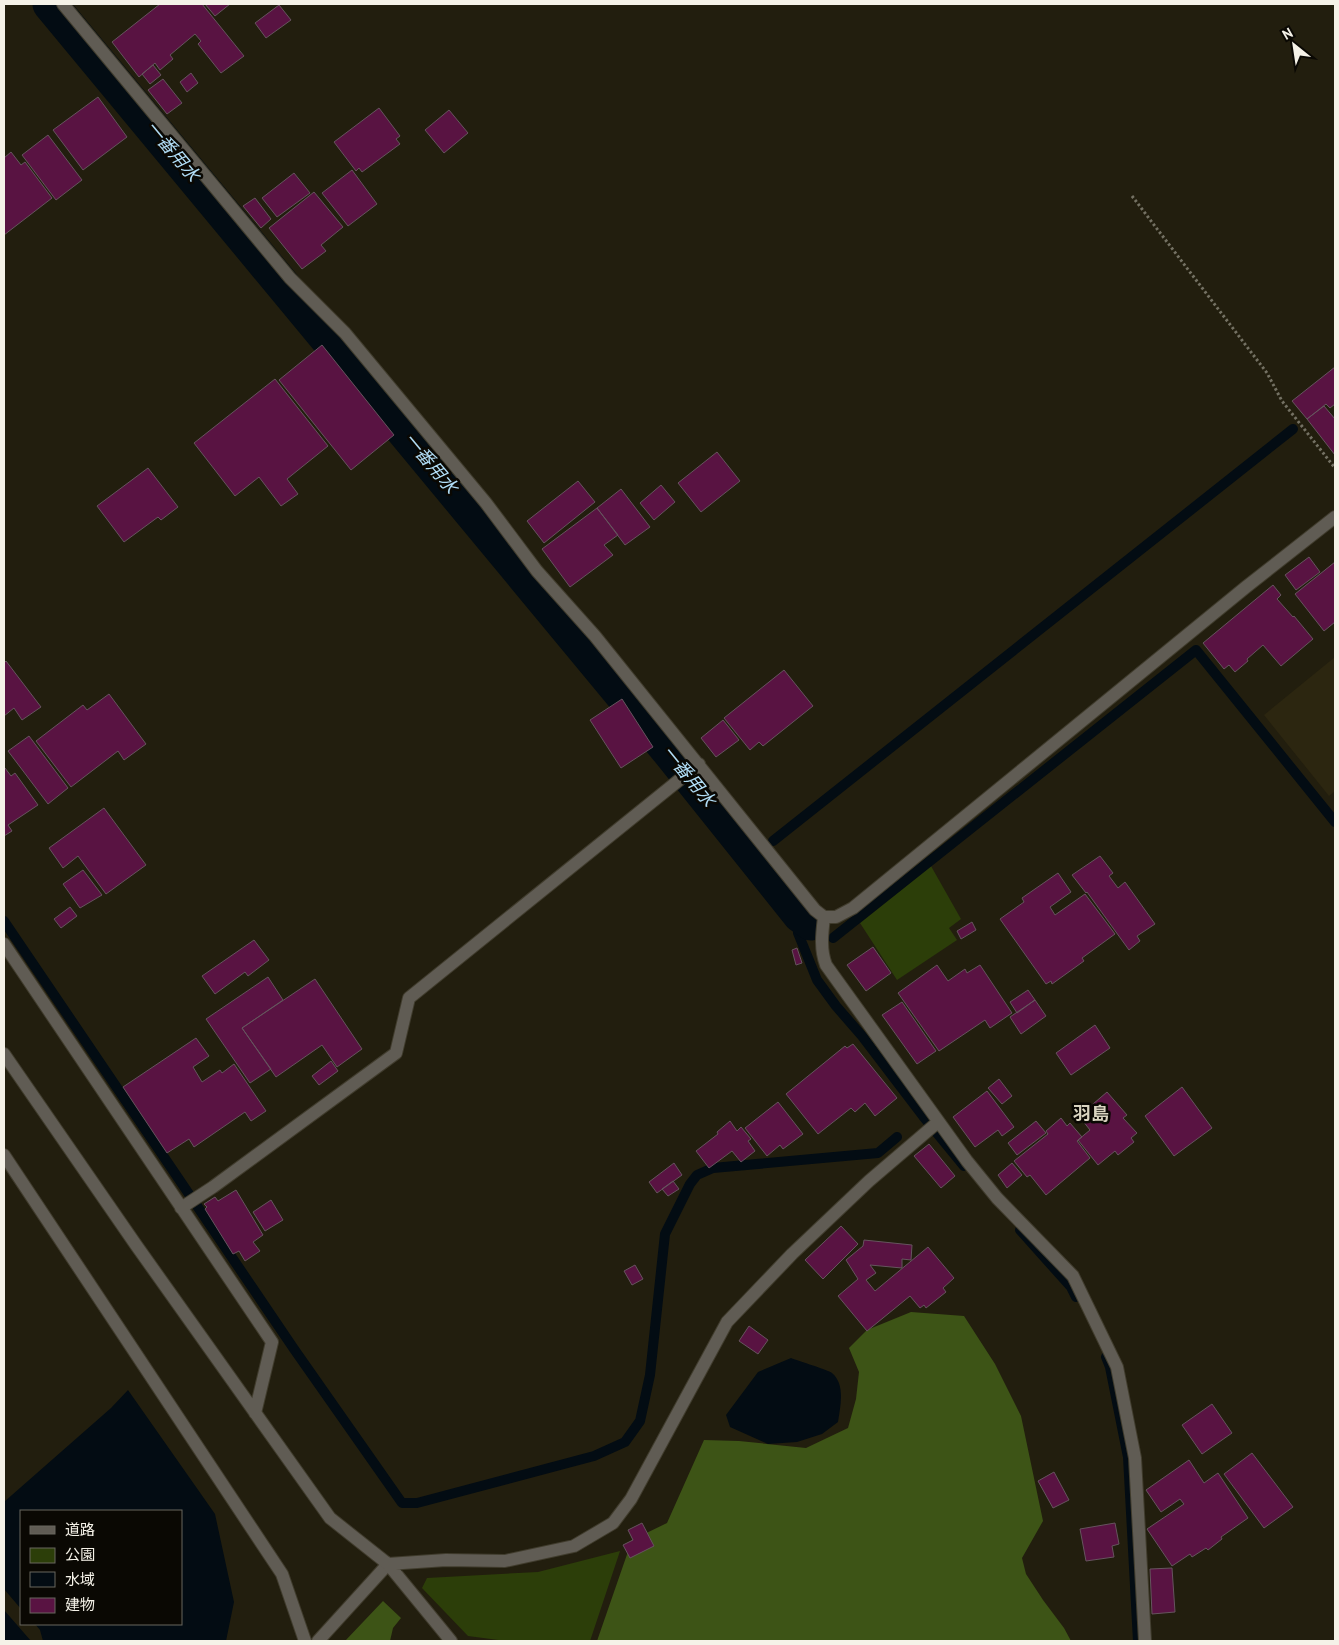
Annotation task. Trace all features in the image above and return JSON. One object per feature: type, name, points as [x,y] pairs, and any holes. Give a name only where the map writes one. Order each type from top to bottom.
[{"type":"street","points":[[63,4],[290,278],[345,332],[486,503],[537,572],[594,636],[691,770],[815,910],[824,917],[836,917],[853,908],[1246,587],[1335,518]]},
{"type":"street","points":[[184,1206],[396,1053],[409,998],[691,770]]},
{"type":"street","points":[[824,917],[821,941],[822,955],[826,965],[934,1126],[967,1161],[997,1198],[1073,1276],[1117,1367],[1135,1458],[1145,1641]]},
{"type":"street","points":[[4,944],[184,1206],[272,1342],[256,1413]]},
{"type":"street","points":[[4,1054],[136,1245],[330,1518],[388,1564],[451,1641]]},
{"type":"street","points":[[318,1641],[388,1564],[446,1560],[505,1561],[574,1546],[613,1523],[630,1499],[727,1322],[792,1254],[869,1181],[934,1126]]},
{"type":"street","points":[[4,1155],[282,1574],[305,1641]]},
{"type":"path","points":[[1132,196],[1267,373],[1282,401],[1335,468]]},
{"type":"shaded area","points":[[1335,657],[1335,791],[1329,796],[1264,715]]},
{"type":"green space","points":[[931,866],[961,919],[949,928],[957,940],[897,980],[860,923]]},
{"type":"green space","points":[[911,1312],[964,1316],[995,1364],[1021,1416],[1043,1521],[1022,1558],[1026,1574],[1071,1641],[597,1641],[632,1540],[667,1523],[704,1440],[739,1441],[806,1448],[848,1428],[856,1399],[859,1372],[849,1348],[867,1330]]},
{"type":"green space","points":[[620,1551],[590,1641],[506,1641],[468,1636],[422,1588],[427,1578],[538,1572]]},
{"type":"green space","points":[[383,1601],[401,1618],[393,1628],[390,1641],[345,1641]]},
{"type":"water","points":[[791,1358],[832,1373],[836,1378],[841,1390],[838,1422],[822,1434],[797,1442],[768,1444],[730,1427],[726,1415],[758,1372]]},
{"type":"water","points":[[128,1390],[215,1514],[234,1602],[226,1641],[43,1641],[40,1630],[36,1625],[182,1625],[182,1510],[20,1510],[20,1608],[4,1589],[4,1502],[111,1408]]},
{"type":"water","points":[[4,1610],[31,1641],[4,1641]]},
{"type":"building","points":[[160,4],[202,4],[244,56],[221,73],[198,44],[201,41],[195,34],[170,55],[173,59],[160,70],[155,63],[139,77],[112,42]]},
{"type":"building","points":[[205,4],[230,4],[215,16]]},
{"type":"building","points":[[279,5],[291,20],[266,38],[255,23]]},
{"type":"building","points":[[153,65],[161,75],[150,84],[142,74]]},
{"type":"building","points":[[191,73],[198,83],[187,92],[180,82]]},
{"type":"building","points":[[163,79],[182,103],[167,114],[148,90]]},
{"type":"building","points":[[98,97],[127,137],[83,170],[53,130]]},
{"type":"building","points":[[379,108],[400,136],[396,139],[400,144],[362,172],[359,168],[356,171],[334,142]]},
{"type":"building","points":[[449,110],[468,133],[444,153],[425,130]]},
{"type":"building","points":[[48,135],[82,180],[56,200],[22,155]]},
{"type":"building","points":[[11,152],[21,165],[25,162],[52,198],[4,235],[4,158]]},
{"type":"building","points":[[352,170],[377,204],[348,226],[322,193]]},
{"type":"building","points":[[294,173],[310,193],[277,217],[262,198]]},
{"type":"building","points":[[314,192],[343,227],[321,245],[326,251],[302,269],[269,228]]},
{"type":"building","points":[[255,198],[271,219],[261,228],[243,206]]},
{"type":"building","points":[[322,345],[394,435],[351,470],[279,380]]},
{"type":"building","points":[[1335,367],[1335,404],[1330,408],[1326,404],[1307,419],[1292,401]]},
{"type":"building","points":[[275,379],[328,446],[287,479],[298,494],[281,506],[259,477],[235,496],[194,443]]},
{"type":"building","points":[[1324,406],[1335,419],[1335,455],[1307,419]]},
{"type":"building","points":[[717,452],[740,481],[701,512],[678,483]]},
{"type":"building","points":[[148,468],[178,507],[161,520],[158,517],[124,542],[97,506]]},
{"type":"building","points":[[578,481],[595,502],[544,543],[527,521]]},
{"type":"building","points":[[661,485],[675,502],[654,520],[640,503]]},
{"type":"building","points":[[621,489],[650,527],[625,545],[597,508]]},
{"type":"building","points":[[597,508],[618,535],[604,545],[613,555],[570,587],[542,549]]},
{"type":"building","points":[[1309,557],[1320,572],[1296,590],[1285,575]]},
{"type":"building","points":[[1335,562],[1335,622],[1324,631],[1295,594]]},
{"type":"building","points":[[1273,585],[1281,595],[1277,599],[1313,639],[1281,666],[1263,645],[1235,672],[1229,665],[1224,669],[1203,643]]},
{"type":"building","points":[[6,661],[41,707],[22,720],[14,708],[4,716],[4,663]]},
{"type":"building","points":[[784,670],[813,706],[763,746],[759,742],[750,750],[724,718]]},
{"type":"building","points":[[109,694],[146,744],[124,760],[118,751],[71,787],[36,741],[83,705],[87,710]]},
{"type":"building","points":[[622,699],[653,747],[621,768],[590,720]]},
{"type":"building","points":[[723,720],[739,740],[716,757],[701,738]]},
{"type":"building","points":[[29,736],[68,788],[48,804],[8,751]]},
{"type":"building","points":[[4,769],[11,776],[15,773],[38,805],[8,825],[12,831],[4,836]]},
{"type":"building","points":[[104,808],[146,865],[106,894],[78,856],[63,868],[49,848]]},
{"type":"building","points":[[1100,856],[1113,873],[1109,876],[1118,888],[1125,882],[1155,924],[1137,936],[1140,941],[1129,950],[1087,892],[1072,875]]},
{"type":"building","points":[[83,870],[102,895],[80,908],[63,884]]},
{"type":"building","points":[[1058,873],[1071,892],[1050,907],[1055,915],[1085,894],[1115,934],[1082,958],[1084,961],[1052,984],[1051,981],[1046,984],[1000,919],[1024,902],[1022,898]]},
{"type":"building","points":[[70,907],[77,916],[61,928],[54,919]]},
{"type":"building","points":[[972,922],[976,930],[961,939],[957,931]]},
{"type":"building","points":[[254,940],[269,960],[248,976],[245,972],[215,994],[202,976]]},
{"type":"building","points":[[873,947],[891,973],[866,991],[847,965]]},
{"type":"building","points":[[797,948],[802,963],[796,965],[792,950]]},
{"type":"building","points":[[937,965],[948,981],[965,969],[967,973],[980,965],[1012,1013],[990,1028],[985,1020],[939,1051],[898,993]]},
{"type":"building","points":[[268,977],[283,1000],[242,1028],[271,1069],[250,1083],[206,1019]]},
{"type":"building","points":[[315,979],[362,1049],[337,1067],[322,1045],[276,1077],[242,1028]]},
{"type":"building","points":[[1028,990],[1035,1000],[1017,1013],[1010,1002]]},
{"type":"building","points":[[1035,1000],[1046,1016],[1021,1034],[1010,1017]]},
{"type":"building","points":[[902,1002],[936,1051],[917,1064],[882,1015]]},
{"type":"building","points":[[1095,1025],[1110,1048],[1071,1075],[1056,1053]]},
{"type":"building","points":[[196,1038],[209,1056],[193,1067],[202,1082],[220,1070],[222,1073],[234,1064],[266,1111],[251,1121],[245,1112],[194,1147],[189,1139],[167,1153],[123,1087]]},
{"type":"building","points":[[853,1044],[897,1098],[875,1116],[865,1103],[855,1112],[851,1108],[818,1134],[786,1094],[845,1046],[847,1048]]},
{"type":"building","points":[[331,1061],[338,1071],[319,1085],[312,1076]]},
{"type":"building","points":[[999,1079],[1012,1096],[1002,1104],[988,1088]]},
{"type":"building","points":[[1182,1087],[1212,1128],[1174,1156],[1145,1116]]},
{"type":"building","points":[[987,1091],[1014,1127],[1002,1136],[998,1130],[975,1147],[953,1117]]},
{"type":"building","points":[[1107,1092],[1127,1115],[1123,1118],[1137,1133],[1131,1138],[1134,1142],[1118,1155],[1115,1151],[1098,1165],[1078,1140],[1090,1130],[1079,1116]]},
{"type":"building","points":[[778,1102],[803,1134],[783,1149],[780,1145],[767,1156],[745,1128]]},
{"type":"building","points":[[1061,1118],[1067,1126],[1070,1123],[1082,1137],[1077,1141],[1090,1158],[1046,1195],[1030,1175],[1027,1177],[1014,1161],[1048,1134],[1046,1131]]},
{"type":"building","points":[[730,1121],[737,1131],[741,1127],[751,1139],[748,1141],[755,1151],[741,1162],[732,1151],[709,1168],[696,1151],[718,1134],[717,1132]]},
{"type":"building","points":[[1036,1121],[1046,1133],[1017,1155],[1008,1143]]},
{"type":"building","points":[[929,1144],[955,1176],[941,1188],[914,1156]]},
{"type":"building","points":[[674,1163],[682,1175],[657,1193],[649,1182]]},
{"type":"building","points":[[1012,1163],[1022,1175],[1007,1188],[998,1175]]},
{"type":"building","points":[[673,1181],[679,1189],[668,1196],[662,1189]]},
{"type":"building","points":[[236,1190],[263,1235],[253,1242],[260,1251],[245,1261],[239,1251],[233,1254],[205,1209],[207,1207],[204,1204],[215,1197],[218,1201]]},
{"type":"building","points":[[271,1200],[283,1220],[265,1231],[253,1212]]},
{"type":"building","points":[[841,1226],[858,1244],[823,1279],[805,1260]]},
{"type":"building","points":[[864,1240],[912,1245],[911,1260],[902,1259],[902,1268],[870,1265],[876,1273],[866,1280],[875,1291],[928,1247],[954,1278],[943,1288],[946,1292],[926,1308],[924,1305],[920,1308],[910,1296],[867,1331],[838,1296],[858,1279],[846,1260],[863,1246]]},
{"type":"building","points":[[635,1265],[643,1279],[632,1285],[624,1271]]},
{"type":"building","points":[[749,1326],[768,1340],[758,1354],[739,1341]]},
{"type":"building","points":[[1212,1404],[1232,1433],[1202,1454],[1182,1425]]},
{"type":"building","points":[[1252,1453],[1293,1507],[1264,1528],[1224,1474]]},
{"type":"building","points":[[1189,1460],[1204,1483],[1218,1473],[1248,1518],[1221,1537],[1222,1539],[1208,1550],[1206,1548],[1192,1557],[1190,1554],[1172,1566],[1147,1529],[1184,1504],[1180,1499],[1161,1512],[1146,1490]]},
{"type":"building","points":[[1054,1472],[1069,1500],[1053,1508],[1038,1481]]},
{"type":"building","points":[[642,1523],[654,1546],[630,1558],[623,1545],[633,1540],[628,1530]]},
{"type":"building","points":[[1115,1523],[1119,1544],[1112,1546],[1114,1557],[1086,1561],[1080,1529]]},
{"type":"building","points":[[1172,1568],[1175,1612],[1152,1614],[1150,1569]]},
{"type":"waterway","name":"一番用水","points":[[50,4],[672,755],[800,915],[811,923]]},
{"type":"waterway","points":[[773,841],[1293,429]]},
{"type":"waterway","points":[[833,938],[1196,650],[1335,822]]},
{"type":"waterway","name":"一番用水","points":[[753,857],[757,854]]},
{"type":"waterway","points":[[800,915],[798,933],[817,980],[964,1166]]},
{"type":"waterway","points":[[4,921],[294,1349],[402,1503],[417,1503],[594,1456],[625,1442],[640,1421],[650,1375],[665,1234],[690,1184],[697,1175],[713,1168],[878,1153],[897,1137]]},
{"type":"waterway","points":[[1020,1230],[1071,1287],[1076,1297]]},
{"type":"waterway","points":[[1106,1357],[1110,1367],[1128,1457],[1138,1641]]},
{"type":"district","name":"羽島","points":[[1091,1113]]}]
